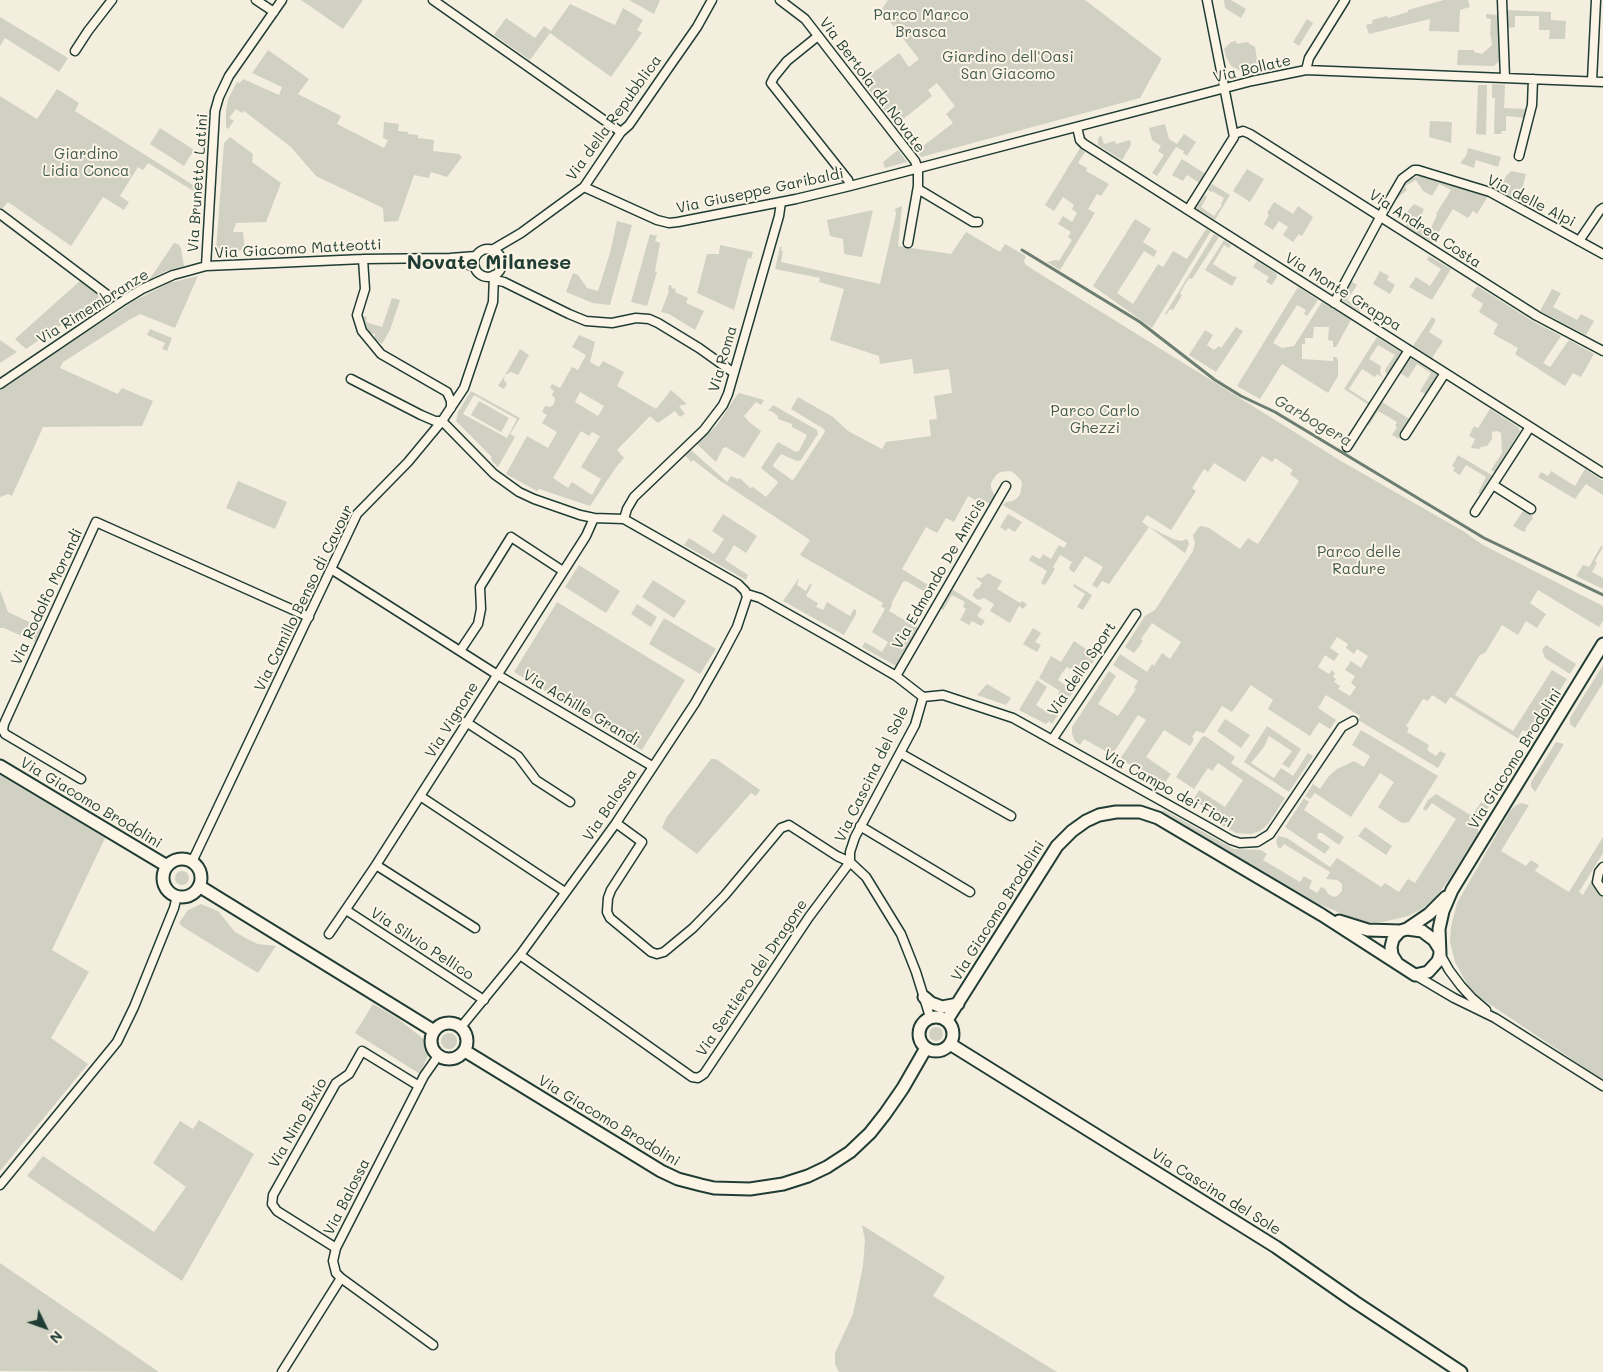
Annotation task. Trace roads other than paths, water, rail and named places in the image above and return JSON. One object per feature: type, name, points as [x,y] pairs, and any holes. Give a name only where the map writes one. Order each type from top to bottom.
[{"type":"street","points":[[75,51],[112,0]]},
{"type":"street","points":[[256,0],[274,12]]},
{"type":"street","name":"Via Brunetto Latini","points":[[206,266],[215,111],[219,97],[229,76],[282,0]]},
{"type":"street","points":[[433,0],[621,132]]},
{"type":"street","name":"Via della Repubblica","points":[[492,250],[521,233],[584,187],[621,132],[629,125],[697,27],[712,0]]},
{"type":"street","name":"Via Bertola da Novate","points":[[780,0],[799,13],[818,36],[910,154],[918,169]]},
{"type":"street","points":[[1188,210],[1231,144],[1234,134],[1208,0]]},
{"type":"street","points":[[1306,70],[1309,58],[1344,0]]},
{"type":"street","points":[[1502,0],[1505,78]]},
{"type":"street","points":[[1592,81],[1596,0]]},
{"type":"street","points":[[818,36],[787,61],[771,83],[848,180],[850,186]]},
{"type":"street","name":"Via Bollate","points":[[918,169],[1259,80],[1306,70],[1603,82]]},
{"type":"street","points":[[1519,156],[1532,105],[1533,79]]},
{"type":"street","name":"Via Monte Grappa","points":[[1077,128],[1080,140],[1084,144],[1603,474]]},
{"type":"street","name":"Via Andrea Costa","points":[[1234,134],[1243,131],[1250,134],[1537,316],[1603,351]]},
{"type":"street","points":[[908,243],[918,189],[918,169]]},
{"type":"street","name":"Via Giuseppe Garibaldi","points":[[584,187],[656,220],[670,223],[781,202],[918,169]]},
{"type":"street","name":"Via delle Alpi","points":[[1334,302],[1402,179],[1410,172],[1418,170],[1490,192],[1603,254]]},
{"type":"street","points":[[918,189],[973,222],[978,222]]},
{"type":"street","name":"Via Roma","points":[[624,519],[634,497],[704,430],[728,394],[779,216],[781,202]]},
{"type":"street","points":[[1579,241],[1603,208]]},
{"type":"street","points":[[0,214],[110,297]]},
{"type":"street","points":[[494,278],[500,268],[501,260],[496,252],[483,250],[476,256],[475,267],[477,271],[485,276],[504,282],[586,321],[612,323],[636,318],[649,319],[692,344],[734,373]]},
{"type":"street","name":"Via Giacomo Matteotti","points":[[206,266],[476,256]]},
{"type":"street","name":"Via Giacomo Matteotti","points":[[450,258],[475,267]]},
{"type":"street","points":[[363,259],[365,289],[358,311],[362,332],[379,352],[391,361],[445,390],[451,401],[450,409]]},
{"type":"street","name":"Via Rimembranze","points":[[0,384],[142,289],[173,275],[206,266]]},
{"type":"street","name":"Via Camillo Benso di Cavour","points":[[192,862],[359,511],[408,462],[442,421],[464,388],[488,320],[495,294],[494,278]]},
{"type":"street","points":[[1348,447],[1409,350]]},
{"type":"street","points":[[1405,435],[1445,373]]},
{"type":"street","points":[[351,379],[428,418],[442,421],[494,474],[518,492],[580,515],[594,518],[624,519],[738,584],[747,594]]},
{"type":"street","points":[[1476,512],[1530,427]]},
{"type":"street","points":[[1493,485],[1531,509]]},
{"type":"street","name":"Via Edmondo De Amicis","points":[[896,676],[1006,486]]},
{"type":"street","name":"Via Vignone","points":[[329,934],[376,865],[496,674],[586,536],[594,518]]},
{"type":"street","name":"Via Rodolfo Morandi","points":[[80,779],[5,734],[3,730],[7,717],[96,522],[309,617]]},
{"type":"street","points":[[460,651],[478,624],[481,609],[480,587],[512,537],[563,571]]},
{"type":"street","name":"Via Achille Grandi","points":[[331,569],[496,674],[652,766]]},
{"type":"street","name":"Via Cascina del Sole","points":[[747,594],[775,606],[896,676],[923,697],[915,725],[860,826],[852,845],[850,862],[866,877],[901,934],[930,1017]]},
{"type":"street","name":"Via Balossa","points":[[461,1027],[520,955],[616,824],[720,660],[742,616],[747,594]]},
{"type":"street","name":"Via dello Sport","points":[[1052,740],[1136,614]]},
{"type":"street","name":"Via Giacomo Brodolini","points":[[1439,951],[1439,929],[1443,911],[1452,890],[1603,644]]},
{"type":"street","name":"Via Campo dei Fiori","points":[[923,697],[939,694],[954,697],[1013,718],[1230,840],[1240,843],[1257,842],[1270,834],[1342,727],[1353,721]]},
{"type":"street","points":[[466,722],[518,756],[536,780],[570,802]]},
{"type":"street","points":[[900,753],[1011,816]]},
{"type":"street","name":"Via Giacomo Brodolini","points":[[0,766],[167,866]]},
{"type":"street","points":[[420,796],[565,892]]},
{"type":"street","name":"Via Giacomo Brodolini","points":[[947,1020],[1057,846],[1077,826],[1105,814],[1136,811],[1154,816],[1322,915],[1397,964]]},
{"type":"street","points":[[616,824],[642,842],[611,890],[607,905],[608,915],[646,949],[657,954],[664,952],[672,946],[707,915],[783,826],[793,826],[837,856],[850,862]]},
{"type":"street","points":[[860,826],[970,892]]},
{"type":"street","points":[[176,860],[192,862],[200,872],[201,882],[199,886],[192,894],[187,896],[177,896],[168,891],[163,881],[164,870],[167,866],[176,860]]},
{"type":"street","name":"Via Sentiero del Dragone","points":[[520,955],[692,1077],[698,1078],[704,1074],[809,917],[850,862]]},
{"type":"street","points":[[376,865],[475,928]]},
{"type":"street","points":[[1603,868],[1599,872],[1597,882],[1603,891]]},
{"type":"street","points":[[199,886],[434,1032]]},
{"type":"street","name":"Via Giacomo Brodolini","points":[[1322,915],[1368,930],[1404,930],[1429,914],[1452,890]]},
{"type":"street","points":[[0,1185],[117,1042],[134,1007],[174,908],[177,896]]},
{"type":"street","name":"Via Silvio Pellico","points":[[346,910],[484,1000]]},
{"type":"street","points":[[1495,1018],[1472,998],[1449,970],[1434,940],[1417,929],[1404,930],[1393,939],[1392,954],[1397,964],[1454,998],[1495,1018],[1603,1086]]},
{"type":"street","points":[[1415,975],[1428,972],[1436,965],[1439,951]]},
{"type":"street","points":[[924,997],[931,1003],[942,1007],[958,1004]]},
{"type":"street","points":[[930,1017],[947,1020],[953,1029],[950,1044],[937,1052],[926,1048],[920,1042],[918,1032],[922,1023],[930,1017]]},
{"type":"street","points":[[446,1023],[457,1024],[461,1027],[467,1036],[465,1051],[458,1058],[453,1059],[438,1056],[431,1045],[434,1032],[441,1024],[446,1023]]},
{"type":"street","name":"Via Cascina del Sole","points":[[950,1044],[1276,1247],[1461,1372]]},
{"type":"street","name":"Via Giacomo Brodolini","points":[[465,1051],[661,1171],[678,1179],[714,1188],[750,1189],[783,1184],[808,1176],[850,1152],[870,1133],[885,1114],[903,1088],[926,1048]]},
{"type":"street","name":"Via Nino Bixio","points":[[336,1248],[277,1211],[272,1204],[272,1195],[336,1083],[349,1074],[362,1051],[419,1086]]},
{"type":"street","name":"Via Balossa","points":[[341,1278],[336,1273],[333,1265],[336,1248],[419,1086],[438,1056]]},
{"type":"street","points":[[282,1372],[341,1278],[433,1345]]},
{"type":"waterway","name":"Garbogera","points":[[1022,250],[1140,322],[1215,380],[1241,396],[1275,412],[1484,538],[1603,595]]},
{"type":"district","name":"Novate Milanese","points":[[489,263]]},
{"type":"park label","name":"Parco Marco Brasca","points":[[921,24]]},
{"type":"park label","name":"Giardino dell'Oasi San Giacomo","points":[[1008,66]]},
{"type":"park label","name":"Giardino Lidia Conca","points":[[86,162]]},
{"type":"park label","name":"Parco Carlo Ghezzi","points":[[1095,420]]},
{"type":"park label","name":"Parco delle Radure","points":[[1359,560]]}]
